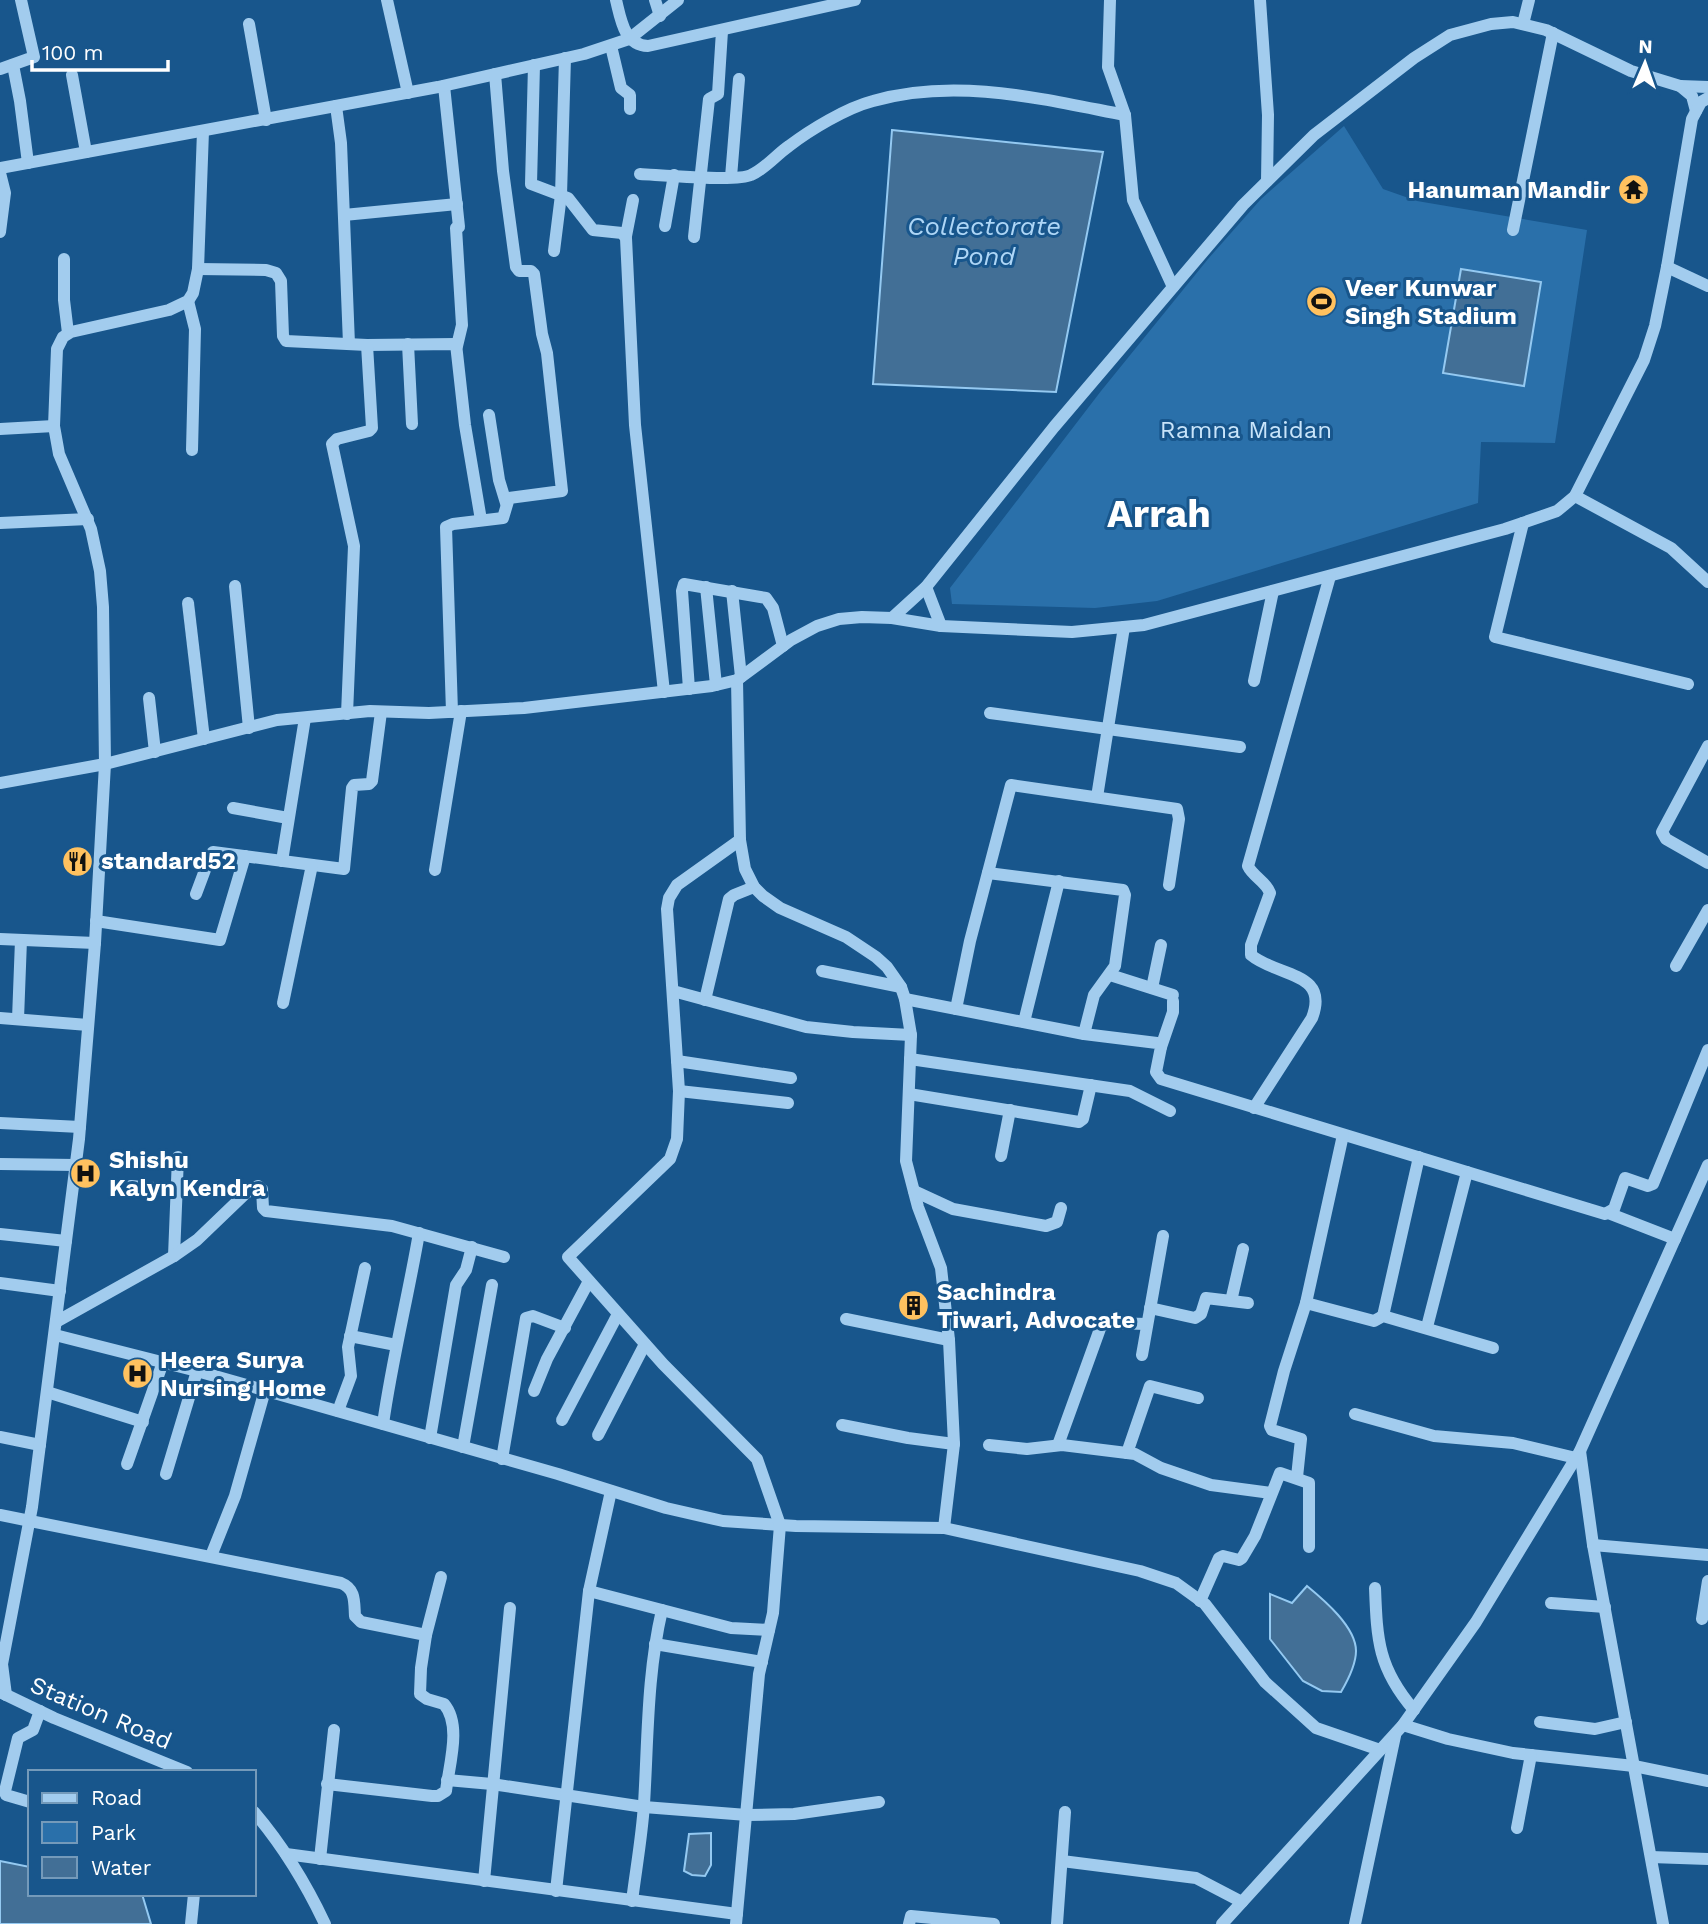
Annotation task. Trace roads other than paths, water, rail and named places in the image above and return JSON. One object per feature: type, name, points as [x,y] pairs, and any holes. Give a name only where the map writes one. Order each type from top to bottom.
[{"type":"street","points":[[22,0],[34,55],[30,60],[6,67],[20,101],[28,163]]},
{"type":"street","points":[[387,0],[408,93]]},
{"type":"street","points":[[616,0],[629,39],[635,44],[648,46],[722,31],[808,5],[855,0]]},
{"type":"street","points":[[655,0],[660,16]]},
{"type":"street","points":[[0,168],[444,86],[565,58],[629,39],[678,0]]},
{"type":"street","points":[[1110,0],[1108,66],[1125,115],[1133,200],[1172,286]]},
{"type":"street","points":[[1260,0],[1268,115],[1267,181]]},
{"type":"street","points":[[1523,24],[1529,0]]},
{"type":"street","points":[[892,618],[926,587],[1054,427],[1243,205],[1314,135],[1414,58],[1450,35],[1491,24],[1513,22],[1553,33],[1631,71],[1680,86],[1708,87]]},
{"type":"street","points":[[249,24],[267,120]]},
{"type":"street","points":[[694,237],[709,99],[718,94],[722,31]]},
{"type":"street","points":[[1514,230],[1553,33]]},
{"type":"street","points":[[611,46],[621,88],[630,93],[629,109]]},
{"type":"street","points":[[554,250],[561,195],[565,58]]},
{"type":"street","points":[[534,65],[531,183],[572,202],[593,230],[622,233],[626,236]]},
{"type":"street","points":[[495,74],[503,171],[516,267],[534,274],[542,334],[548,353],[563,489],[560,493],[511,497],[506,503]]},
{"type":"street","points":[[72,75],[86,152]]},
{"type":"street","points":[[731,177],[739,79]]},
{"type":"street","points":[[444,86],[457,204],[462,324],[457,346],[465,425],[481,520]]},
{"type":"street","points":[[1680,86],[1692,96],[1696,111]]},
{"type":"street","points":[[640,174],[744,177],[753,174],[797,141],[842,115],[871,101],[891,97],[962,89],[1037,98],[1125,115]]},
{"type":"street","points":[[0,783],[105,764],[277,720],[347,713],[524,708],[716,685],[739,678],[783,646],[817,626],[839,620],[862,617],[892,618],[941,626],[1072,632],[1144,625],[1523,523],[1557,511],[1575,496],[1644,360],[1655,326],[1667,267],[1692,119],[1701,102],[1708,98]]},
{"type":"street","points":[[336,106],[349,344]]},
{"type":"street","points":[[3,1693],[1,1664],[5,1615],[29,1521],[76,1165],[95,943],[105,764],[100,571],[88,519],[59,454],[54,426],[57,349],[68,333],[169,310],[188,301],[194,293],[198,269],[203,131]]},
{"type":"street","points":[[0,173],[5,193],[0,232]]},
{"type":"street","points":[[665,226],[674,175]]},
{"type":"street","points":[[633,200],[626,236],[635,425],[664,692]]},
{"type":"street","points":[[344,215],[457,204]]},
{"type":"street","points":[[64,259],[64,300],[68,333]]},
{"type":"street","points":[[1667,267],[1708,286]]},
{"type":"street","points":[[198,269],[266,270],[276,273],[281,281],[284,339],[288,341],[368,345],[452,342],[457,346]]},
{"type":"street","points":[[188,301],[195,329],[192,450]]},
{"type":"street","points":[[408,344],[412,424]]},
{"type":"street","points":[[347,713],[354,546],[332,444],[337,439],[372,428],[368,345]]},
{"type":"street","points":[[435,870],[456,712],[446,527],[504,517],[506,503],[499,480],[489,415]]},
{"type":"street","points":[[0,429],[54,426]]},
{"type":"street","points":[[1575,496],[1671,548],[1708,582]]},
{"type":"street","points":[[0,523],[88,519]]},
{"type":"street","points":[[1523,523],[1495,637],[1688,684]]},
{"type":"street","points":[[1254,1108],[1312,1018],[1317,1003],[1315,991],[1308,983],[1251,955],[1251,945],[1270,893],[1269,888],[1248,866],[1330,576]]},
{"type":"street","points":[[689,689],[681,587],[686,583],[761,596],[769,600],[783,646]]},
{"type":"street","points":[[235,586],[249,727]]},
{"type":"street","points":[[706,587],[716,685]]},
{"type":"street","points":[[926,587],[941,626]]},
{"type":"street","points":[[732,591],[739,678],[740,840],[745,869],[754,887],[780,908],[846,937],[876,957],[887,967],[903,993],[911,1035],[906,1161],[941,1268],[949,1340],[954,1444],[944,1528]]},
{"type":"street","points":[[1254,681],[1273,591]]},
{"type":"street","points":[[188,603],[204,739]]},
{"type":"street","points":[[1097,797],[1124,627]]},
{"type":"street","points":[[149,698],[155,752]]},
{"type":"street","points":[[196,894],[212,852],[345,868],[352,788],[354,785],[369,784],[372,781],[381,712]]},
{"type":"street","points":[[990,713],[1240,747]]},
{"type":"street","points":[[282,861],[305,718]]},
{"type":"street","points":[[1708,746],[1662,832],[1666,839],[1708,863]]},
{"type":"street","points":[[956,1009],[970,941],[1011,785],[1179,810],[1169,885]]},
{"type":"street","points":[[233,808],[288,818]]},
{"type":"street","points":[[286,1854],[632,1901],[736,1919],[761,1662],[773,1613],[780,1525],[757,1459],[645,1344],[568,1258],[670,1159],[677,1139],[679,1091],[668,898],[677,885],[740,840]]},
{"type":"street","points":[[96,921],[220,940],[245,856]]},
{"type":"street","points":[[283,1003],[312,865]]},
{"type":"street","points":[[988,873],[1124,890],[1116,961],[1110,975],[1094,995],[1084,1034]]},
{"type":"street","points":[[1024,1022],[1059,881]]},
{"type":"street","points":[[705,1000],[728,903],[731,897],[754,887]]},
{"type":"street","points":[[1676,965],[1708,910]]},
{"type":"street","points":[[0,939],[95,943]]},
{"type":"street","points":[[18,1019],[21,940]]},
{"type":"street","points":[[1152,988],[1161,945]]},
{"type":"street","points":[[822,971],[956,1009],[1084,1034],[1151,1042],[1161,1047]]},
{"type":"street","points":[[1110,975],[1152,988],[1173,998],[1173,1012],[1156,1072],[1158,1077],[1600,1213],[1608,1213],[1675,1239]]},
{"type":"street","points":[[673,991],[806,1027],[911,1035]]},
{"type":"street","points":[[0,1018],[88,1025]]},
{"type":"street","points":[[1608,1213],[1614,1209],[1625,1178],[1648,1186],[1653,1184],[1702,1075],[1708,1049]]},
{"type":"street","points":[[911,1059],[1138,1094],[1170,1111]]},
{"type":"street","points":[[677,1061],[791,1078]]},
{"type":"street","points":[[909,1094],[1079,1122],[1083,1119],[1091,1085]]},
{"type":"street","points":[[679,1091],[788,1103]]},
{"type":"street","points":[[1002,1156],[1010,1110]]},
{"type":"street","points":[[0,1123],[80,1127]]},
{"type":"street","points":[[1297,1477],[1301,1439],[1272,1430],[1270,1426],[1306,1303],[1343,1135]]},
{"type":"street","points":[[174,1256],[178,1157]]},
{"type":"street","points":[[1383,1316],[1419,1157]]},
{"type":"street","points":[[0,1164],[76,1165]]},
{"type":"street","points":[[1222,1924],[1399,1729],[1476,1622],[1578,1455],[1708,1165]]},
{"type":"street","points":[[1427,1327],[1467,1172]]},
{"type":"street","points":[[131,1186],[177,1190]]},
{"type":"street","points":[[56,1329],[197,1240],[246,1192],[258,1186],[262,1189],[263,1208],[266,1211],[368,1222],[504,1257]]},
{"type":"street","points":[[914,1191],[953,1209],[1046,1226],[1056,1222],[1061,1208]]},
{"type":"street","points":[[383,1424],[419,1233]]},
{"type":"street","points":[[0,1234],[66,1241]]},
{"type":"street","points":[[1142,1355],[1163,1236]]},
{"type":"street","points":[[430,1438],[456,1284],[467,1270],[472,1247]]},
{"type":"street","points":[[1231,1301],[1243,1249]]},
{"type":"street","points":[[338,1411],[351,1376],[347,1354],[365,1268]]},
{"type":"street","points":[[534,1391],[547,1359],[589,1282]]},
{"type":"street","points":[[0,1283],[60,1291]]},
{"type":"street","points":[[463,1447],[492,1285]]},
{"type":"street","points":[[1150,1308],[1195,1318],[1201,1314],[1206,1298],[1248,1303]]},
{"type":"street","points":[[1306,1303],[1374,1321],[1383,1316],[1493,1348]]},
{"type":"street","points":[[562,1420],[618,1314]]},
{"type":"street","points":[[502,1458],[526,1318],[533,1316],[565,1328]]},
{"type":"street","points":[[846,1319],[949,1340]]},
{"type":"street","points":[[1058,1445],[1101,1326],[1109,1323],[1147,1324]]},
{"type":"street","points":[[56,1329],[666,1508],[723,1521],[780,1525],[944,1528],[1140,1571],[1176,1583],[1200,1601],[1265,1682],[1315,1728],[1380,1750]]},
{"type":"street","points":[[350,1336],[396,1345]]},
{"type":"street","points":[[598,1435],[645,1344]]},
{"type":"street","points":[[127,1464],[163,1362]]},
{"type":"street","points":[[166,1474],[197,1371]]},
{"type":"street","points":[[1127,1453],[1150,1386],[1198,1398]]},
{"type":"street","points":[[211,1556],[235,1496],[265,1390]]},
{"type":"street","points":[[47,1392],[142,1422]]},
{"type":"street","points":[[1355,1414],[1434,1436],[1513,1443],[1578,1455]]},
{"type":"street","points":[[842,1425],[954,1444]]},
{"type":"street","points":[[0,1437],[40,1445]]},
{"type":"street","points":[[989,1446],[1027,1449],[1058,1445],[1127,1453],[1211,1485],[1271,1493]]},
{"type":"street","points":[[1578,1455],[1663,1924]]},
{"type":"street","points":[[1200,1601],[1219,1558],[1242,1558],[1255,1536],[1279,1474],[1297,1477],[1309,1484],[1309,1547]]},
{"type":"street","points":[[556,1891],[589,1591],[611,1491]]},
{"type":"street","points":[[0,1515],[341,1583],[348,1586],[353,1593],[355,1616],[360,1622],[426,1635]]},
{"type":"street","points":[[1593,1545],[1708,1555]]},
{"type":"street","points":[[327,1784],[438,1796],[446,1791],[453,1732],[452,1716],[444,1704],[423,1697],[419,1689],[426,1635],[441,1577]]},
{"type":"street","points":[[1702,1619],[1708,1581]]},
{"type":"street","points":[[1375,1588],[1377,1631],[1384,1665],[1398,1691],[1414,1710]]},
{"type":"street","points":[[589,1591],[731,1628],[769,1630]]},
{"type":"street","points":[[1551,1603],[1605,1607]]},
{"type":"street","points":[[484,1881],[510,1608]]},
{"type":"street","points":[[632,1901],[644,1807],[649,1689],[662,1610]]},
{"type":"street","points":[[655,1643],[761,1662]]},
{"type":"street","name":"Station Road","points":[[3,1693],[182,1770]]},
{"type":"street","points":[[28,1802],[12,1798],[6,1795],[5,1791],[18,1738],[33,1730],[40,1711]]},
{"type":"street","points":[[1540,1722],[1595,1729],[1626,1722]]},
{"type":"street","points":[[1399,1729],[1478,1747],[1634,1766],[1708,1781]]},
{"type":"street","points":[[1355,1924],[1399,1729]]},
{"type":"street","points":[[320,1859],[334,1730]]},
{"type":"street","points":[[1517,1828],[1531,1755]]},
{"type":"street","points":[[447,1780],[492,1784],[644,1807],[747,1815],[794,1814],[879,1802]]},
{"type":"street","points":[[1057,1924],[1065,1812]]},
{"type":"street","points":[[256,1814],[286,1854],[312,1896],[325,1924]]},
{"type":"street","points":[[1651,1857],[1708,1859]]},
{"type":"street","points":[[1062,1861],[1196,1878],[1242,1902]]},
{"type":"street","points":[[191,1924],[194,1896]]},
{"type":"street","points":[[909,1924],[911,1916],[944,1922],[994,1924]]},
{"type":"water","name":"Collectorate Pond","points":[[892,130],[1103,152],[1056,392],[873,384]]},
{"type":"water","points":[[1461,269],[1541,282],[1524,386],[1443,373]]},
{"type":"water","points":[[1307,1586],[1338,1615],[1355,1642],[1355,1661],[1341,1692],[1322,1691],[1303,1681],[1270,1639],[1270,1594],[1292,1603]]},
{"type":"water","points":[[711,1833],[711,1865],[705,1876],[684,1871],[689,1834]]},
{"type":"water","points":[[0,1861],[28,1867],[28,1896],[143,1896],[151,1924],[0,1924]]},
{"type":"place","name":"Hanuman Mandir","points":[[1633,190]]},
{"type":"place","name":"Veer Kunwar Singh Stadium","points":[[1322,302]]},
{"type":"place","name":"standard52","points":[[78,861]]},
{"type":"place","name":"Shishu Kalyn Kendra","points":[[86,1174]]},
{"type":"place","name":"Sachindra Tiwari, Advocate","points":[[914,1306]]},
{"type":"place","name":"Heera Surya Nursing Home","points":[[137,1374]]},
{"type":"district","name":"Arrah","points":[[1159,514]]},
{"type":"park label","name":"Ramna Maidan","points":[[1246,430]]}]
